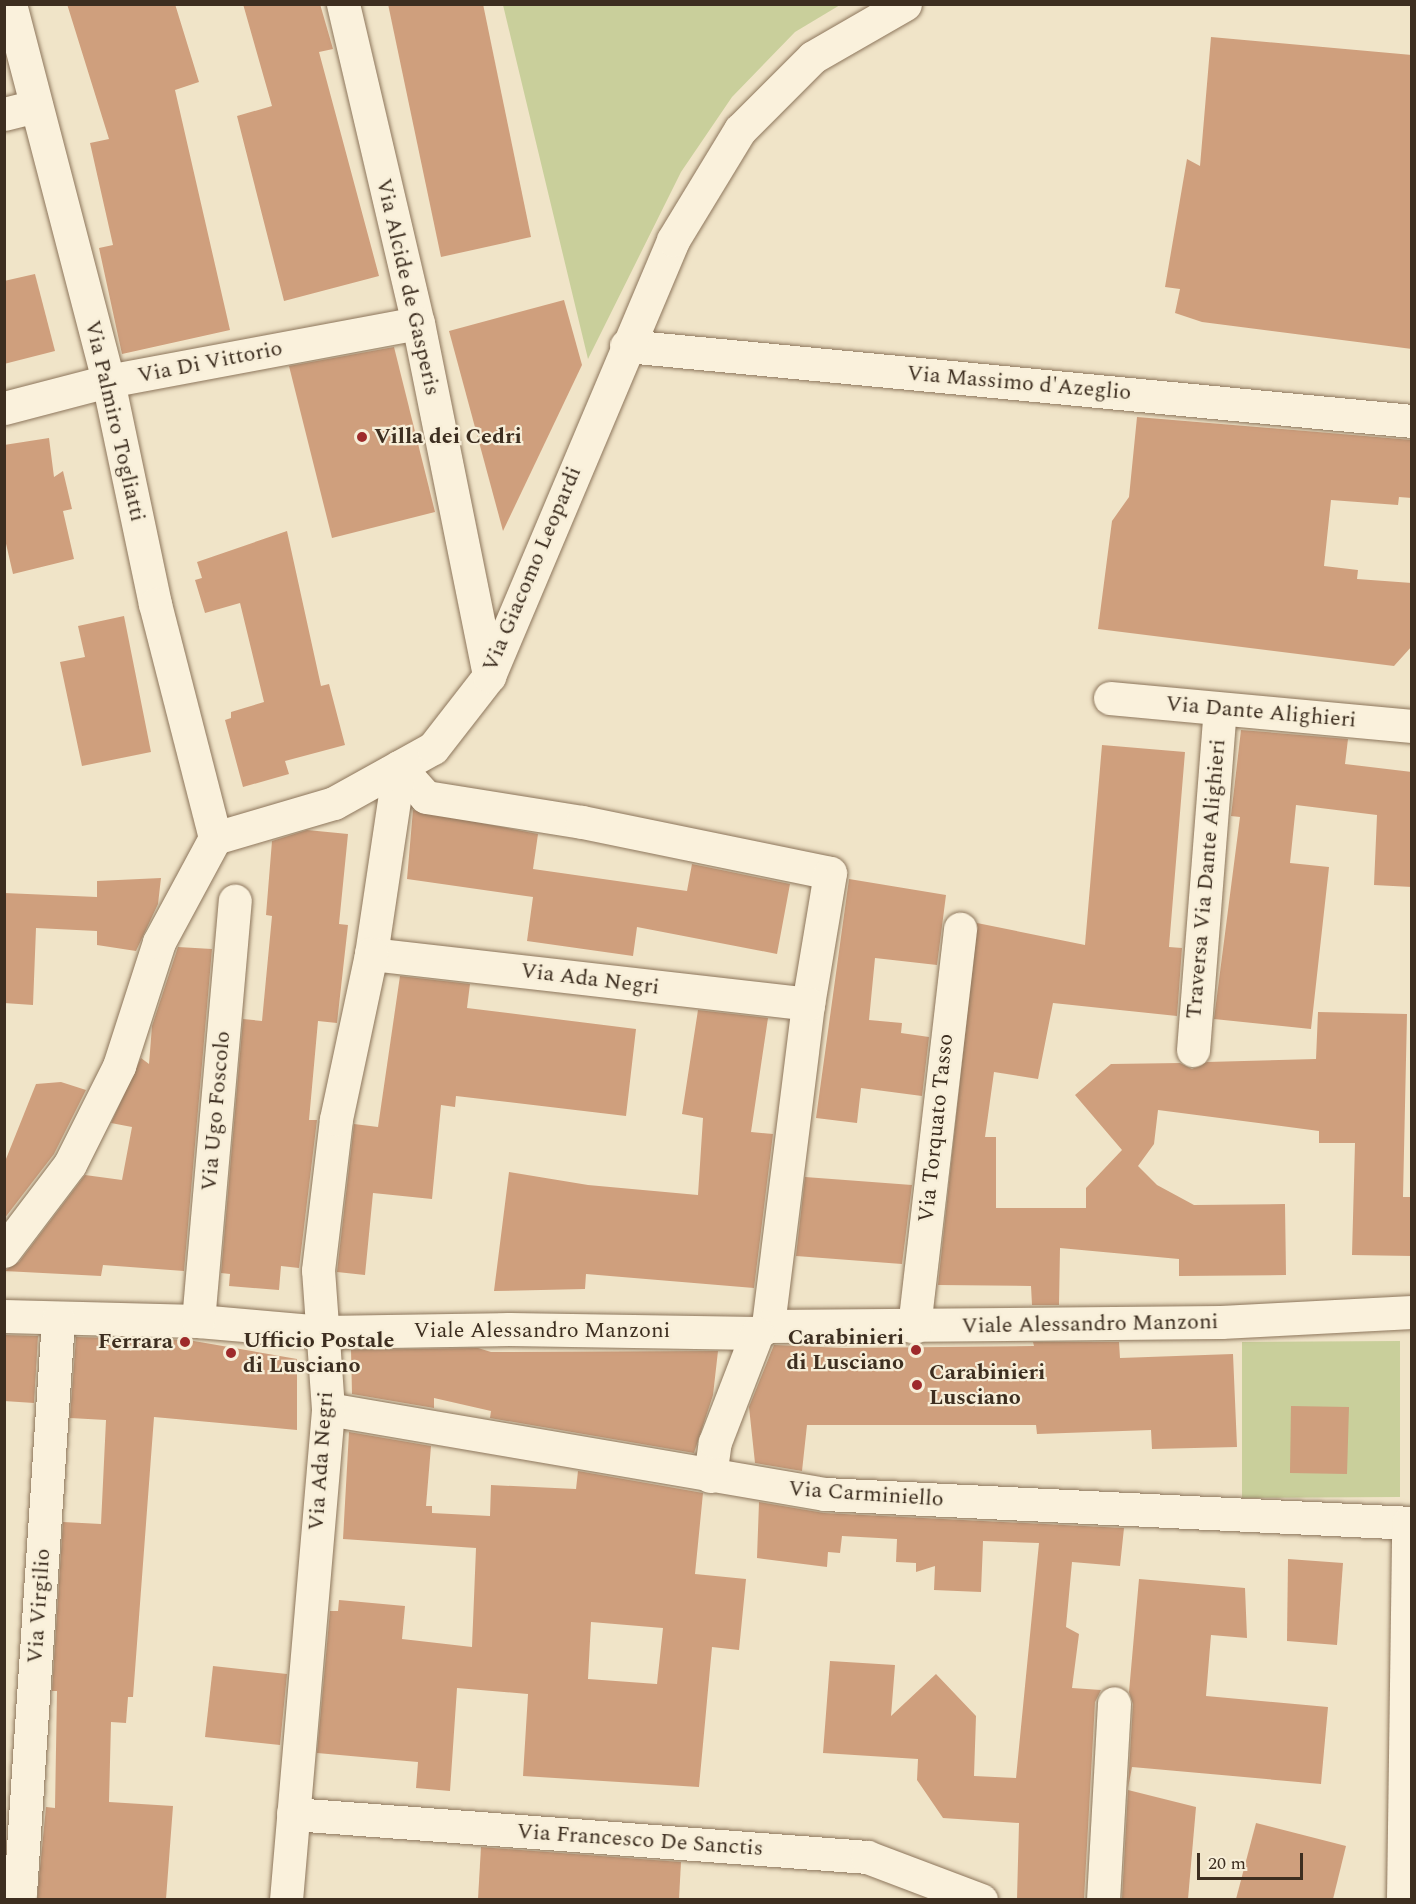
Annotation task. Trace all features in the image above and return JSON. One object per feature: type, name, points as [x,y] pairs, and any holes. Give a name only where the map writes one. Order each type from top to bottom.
[{"type":"street","name":"Via Palmiro Togliatti","points":[[10,4],[108,381],[156,604],[215,838]]},
{"type":"street","name":"Via Alcide de Gasperis","points":[[343,4],[418,323],[489,676]]},
{"type":"street","name":"Via Giacomo Leopardi","points":[[215,838],[334,803],[433,748],[489,676],[626,346],[674,240],[740,130],[813,57],[905,4]]},
{"type":"street","points":[[4,114],[36,106]]},
{"type":"street","name":"Via Di Vittorio","points":[[4,408],[108,381],[418,323]]},
{"type":"street","name":"Via Massimo d'Azeglio","points":[[626,346],[1412,421]]},
{"type":"street","name":"Via Dante Alighieri","points":[[1110,698],[1412,726]]},
{"type":"street","name":"Traversa Via Dante Alighieri","points":[[1193,1050],[1220,709]]},
{"type":"street","points":[[399,767],[426,797],[582,822],[830,873],[808,1004],[762,1329],[722,1423],[710,1476]]},
{"type":"street","name":"Via Ada Negri","points":[[286,1899],[328,1409],[318,1270],[336,1119],[371,954],[399,767]]},
{"type":"street","points":[[4,1251],[70,1164],[119,1066],[159,942],[215,838]]},
{"type":"street","name":"Via Ugo Foscolo","points":[[198,1321],[235,901]]},
{"type":"street","name":"Via Torquato Tasso","points":[[914,1327],[960,929]]},
{"type":"street","name":"Via Ada Negri","points":[[371,954],[808,1004]]},
{"type":"street","name":"Viale Alessandro Manzoni","points":[[4,1316],[198,1321],[322,1332],[762,1329],[1221,1322],[1412,1312]]},
{"type":"street","name":"Via Virgilio","points":[[20,1893],[58,1319]]},
{"type":"street","name":"Via Carminiello","points":[[328,1409],[825,1494],[1410,1523]]},
{"type":"street","points":[[1403,1899],[1410,1523]]},
{"type":"street","points":[[1103,1899],[1114,1702]]},
{"type":"street","name":"Via Francesco De Sanctis","points":[[293,1814],[867,1857],[981,1899]]},
{"type":"green space","points":[[503,5],[840,5],[795,32],[732,97],[681,172],[588,359]]},
{"type":"green space","points":[[1400,1341],[1400,1497],[1242,1498],[1242,1342]]},
{"type":"building","points":[[67,4],[175,4],[199,82],[175,90],[230,330],[122,354],[99,248],[113,245],[90,143],[109,139]]},
{"type":"building","points":[[243,4],[320,4],[333,49],[319,52],[379,276],[284,301],[237,116],[272,106]]},
{"type":"building","points":[[388,4],[483,4],[531,237],[441,257]]},
{"type":"building","points":[[1211,37],[1412,55],[1412,349],[1202,322],[1175,313],[1180,289],[1165,287],[1187,159],[1200,166]]},
{"type":"building","points":[[35,274],[55,351],[4,364],[4,281]]},
{"type":"building","name":"Villa dei Cedri","points":[[564,300],[582,365],[503,531],[449,331]]},
{"type":"building","name":"Villa dei Cedri","points":[[394,347],[435,512],[332,538],[289,366]]},
{"type":"building","points":[[1137,417],[1412,440],[1412,498],[1399,497],[1398,505],[1331,500],[1324,566],[1358,570],[1357,579],[1412,583],[1412,646],[1394,666],[1098,629],[1112,521],[1129,497]]},
{"type":"building","points":[[49,438],[54,477],[63,471],[72,509],[63,511],[74,559],[13,574],[4,535],[4,445]]},
{"type":"building","points":[[287,531],[321,686],[329,684],[345,745],[285,761],[289,774],[243,787],[225,720],[231,718],[231,712],[264,702],[240,603],[205,613],[195,580],[202,578],[197,562]]},
{"type":"building","points":[[124,616],[151,752],[82,766],[60,662],[85,657],[78,626]]},
{"type":"building","points":[[1241,730],[1348,739],[1345,764],[1412,772],[1412,887],[1374,885],[1377,815],[1296,805],[1290,863],[1329,867],[1311,1029],[1214,1019],[1240,817],[1231,816]]},
{"type":"building","points":[[1102,745],[1185,752],[1169,947],[1182,948],[1177,1016],[1053,1003],[1038,1079],[994,1072],[985,1137],[996,1137],[996,1208],[1086,1208],[1086,1188],[1122,1150],[1075,1095],[1111,1064],[1180,1063],[1192,1069],[1207,1062],[1316,1059],[1318,1012],[1407,1014],[1403,1197],[1412,1197],[1412,1256],[1352,1255],[1355,1143],[1319,1143],[1319,1131],[1158,1110],[1154,1144],[1138,1166],[1157,1185],[1194,1205],[1285,1204],[1286,1275],[1179,1276],[1179,1259],[1060,1248],[1059,1305],[1032,1305],[1031,1286],[938,1285],[977,923],[1085,945]]},
{"type":"building","points":[[413,810],[538,834],[533,869],[687,891],[692,864],[790,884],[777,954],[637,927],[633,956],[527,941],[533,897],[407,879]]},
{"type":"building","points":[[307,830],[348,834],[339,924],[348,925],[337,1023],[318,1021],[309,1120],[317,1120],[299,1268],[281,1266],[279,1290],[229,1286],[230,1274],[221,1273],[243,1019],[262,1021],[272,916],[266,915],[272,841]]},
{"type":"building","points":[[161,878],[158,904],[136,951],[97,945],[97,931],[36,928],[33,1005],[4,1003],[4,893],[97,897],[97,881]]},
{"type":"building","points":[[849,879],[946,895],[937,965],[875,958],[869,1020],[902,1023],[901,1033],[929,1037],[922,1096],[861,1088],[857,1123],[816,1118]]},
{"type":"building","points":[[178,947],[212,949],[184,1271],[103,1265],[101,1276],[4,1271],[19,1262],[85,1175],[122,1180],[132,1127],[111,1123],[141,1058],[149,1064],[152,1026]]},
{"type":"building","points":[[400,976],[470,984],[467,1008],[636,1029],[626,1116],[456,1096],[455,1107],[441,1105],[432,1199],[373,1193],[365,1275],[337,1272],[354,1124],[378,1127]]},
{"type":"building","points":[[698,1010],[768,1018],[751,1132],[773,1134],[754,1288],[586,1274],[585,1289],[494,1291],[509,1172],[588,1185],[698,1195],[703,1118],[682,1114]]},
{"type":"building","points":[[61,1082],[86,1090],[54,1154],[4,1219],[4,1164],[36,1084]]},
{"type":"building","points":[[805,1177],[912,1185],[902,1264],[796,1256]]},
{"type":"building","points":[[4,1335],[38,1336],[34,1403],[4,1401]]},
{"type":"building","points":[[76,1337],[188,1340],[297,1359],[297,1430],[154,1417],[133,1697],[128,1697],[126,1723],[111,1722],[109,1802],[173,1806],[166,1899],[37,1899],[46,1807],[55,1808],[57,1691],[52,1691],[63,1522],[101,1524],[106,1420],[70,1418]]},
{"type":"building","points":[[1033,1342],[1119,1342],[1120,1358],[1233,1354],[1237,1447],[1152,1449],[1151,1430],[1037,1434],[1036,1425],[807,1425],[802,1471],[755,1463],[749,1407],[774,1345],[844,1348],[1034,1346]]},
{"type":"building","points":[[478,1348],[491,1352],[718,1351],[713,1395],[694,1453],[490,1418],[491,1411],[434,1398],[434,1408],[352,1394],[351,1350]]},
{"type":"building","points":[[1291,1406],[1349,1407],[1347,1474],[1290,1473]]},
{"type":"building","points":[[349,1432],[431,1446],[426,1506],[432,1506],[432,1513],[490,1516],[491,1485],[576,1489],[578,1471],[703,1493],[695,1574],[746,1579],[739,1650],[712,1647],[699,1787],[523,1776],[528,1694],[457,1688],[450,1791],[416,1788],[418,1762],[317,1753],[330,1611],[338,1611],[339,1600],[405,1606],[402,1639],[472,1647],[476,1548],[343,1539]],"holes":[[[591,1622],[663,1628],[657,1684],[588,1679]]]},
{"type":"building","points":[[759,1502],[824,1513],[1124,1528],[1120,1566],[1072,1562],[1066,1627],[1079,1634],[1072,1688],[1101,1690],[1095,1702],[1084,1899],[1017,1899],[1019,1823],[943,1818],[917,1780],[918,1759],[823,1753],[830,1661],[895,1665],[891,1716],[936,1674],[976,1716],[974,1776],[1016,1778],[1039,1543],[983,1541],[981,1592],[934,1590],[935,1566],[916,1572],[916,1563],[896,1562],[897,1539],[842,1536],[840,1553],[828,1552],[827,1567],[757,1558]]},
{"type":"building","points":[[1288,1559],[1343,1563],[1337,1645],[1287,1641]]},
{"type":"building","points":[[1139,1579],[1245,1588],[1247,1638],[1211,1635],[1206,1696],[1328,1707],[1321,1784],[1132,1767],[1128,1788],[1133,1704],[1129,1692]]},
{"type":"building","points":[[213,1666],[287,1674],[280,1745],[205,1737]]},
{"type":"building","points":[[1128,1790],[1196,1807],[1188,1899],[1122,1899]]},
{"type":"building","points":[[1256,1823],[1346,1846],[1333,1899],[1236,1899]]},
{"type":"building","points":[[481,1847],[681,1862],[679,1899],[478,1899]]},
{"type":"place","name":"Villa dei Cedri","points":[[362,437]]},
{"type":"place","name":"Ferrara","points":[[185,1342]]},
{"type":"place","name":"Carabinieri di Lusciano","points":[[916,1350]]},
{"type":"place","name":"Ufficio Postale di Lusciano","points":[[231,1353]]},
{"type":"place","name":"Carabinieri Lusciano","points":[[917,1385]]}]
